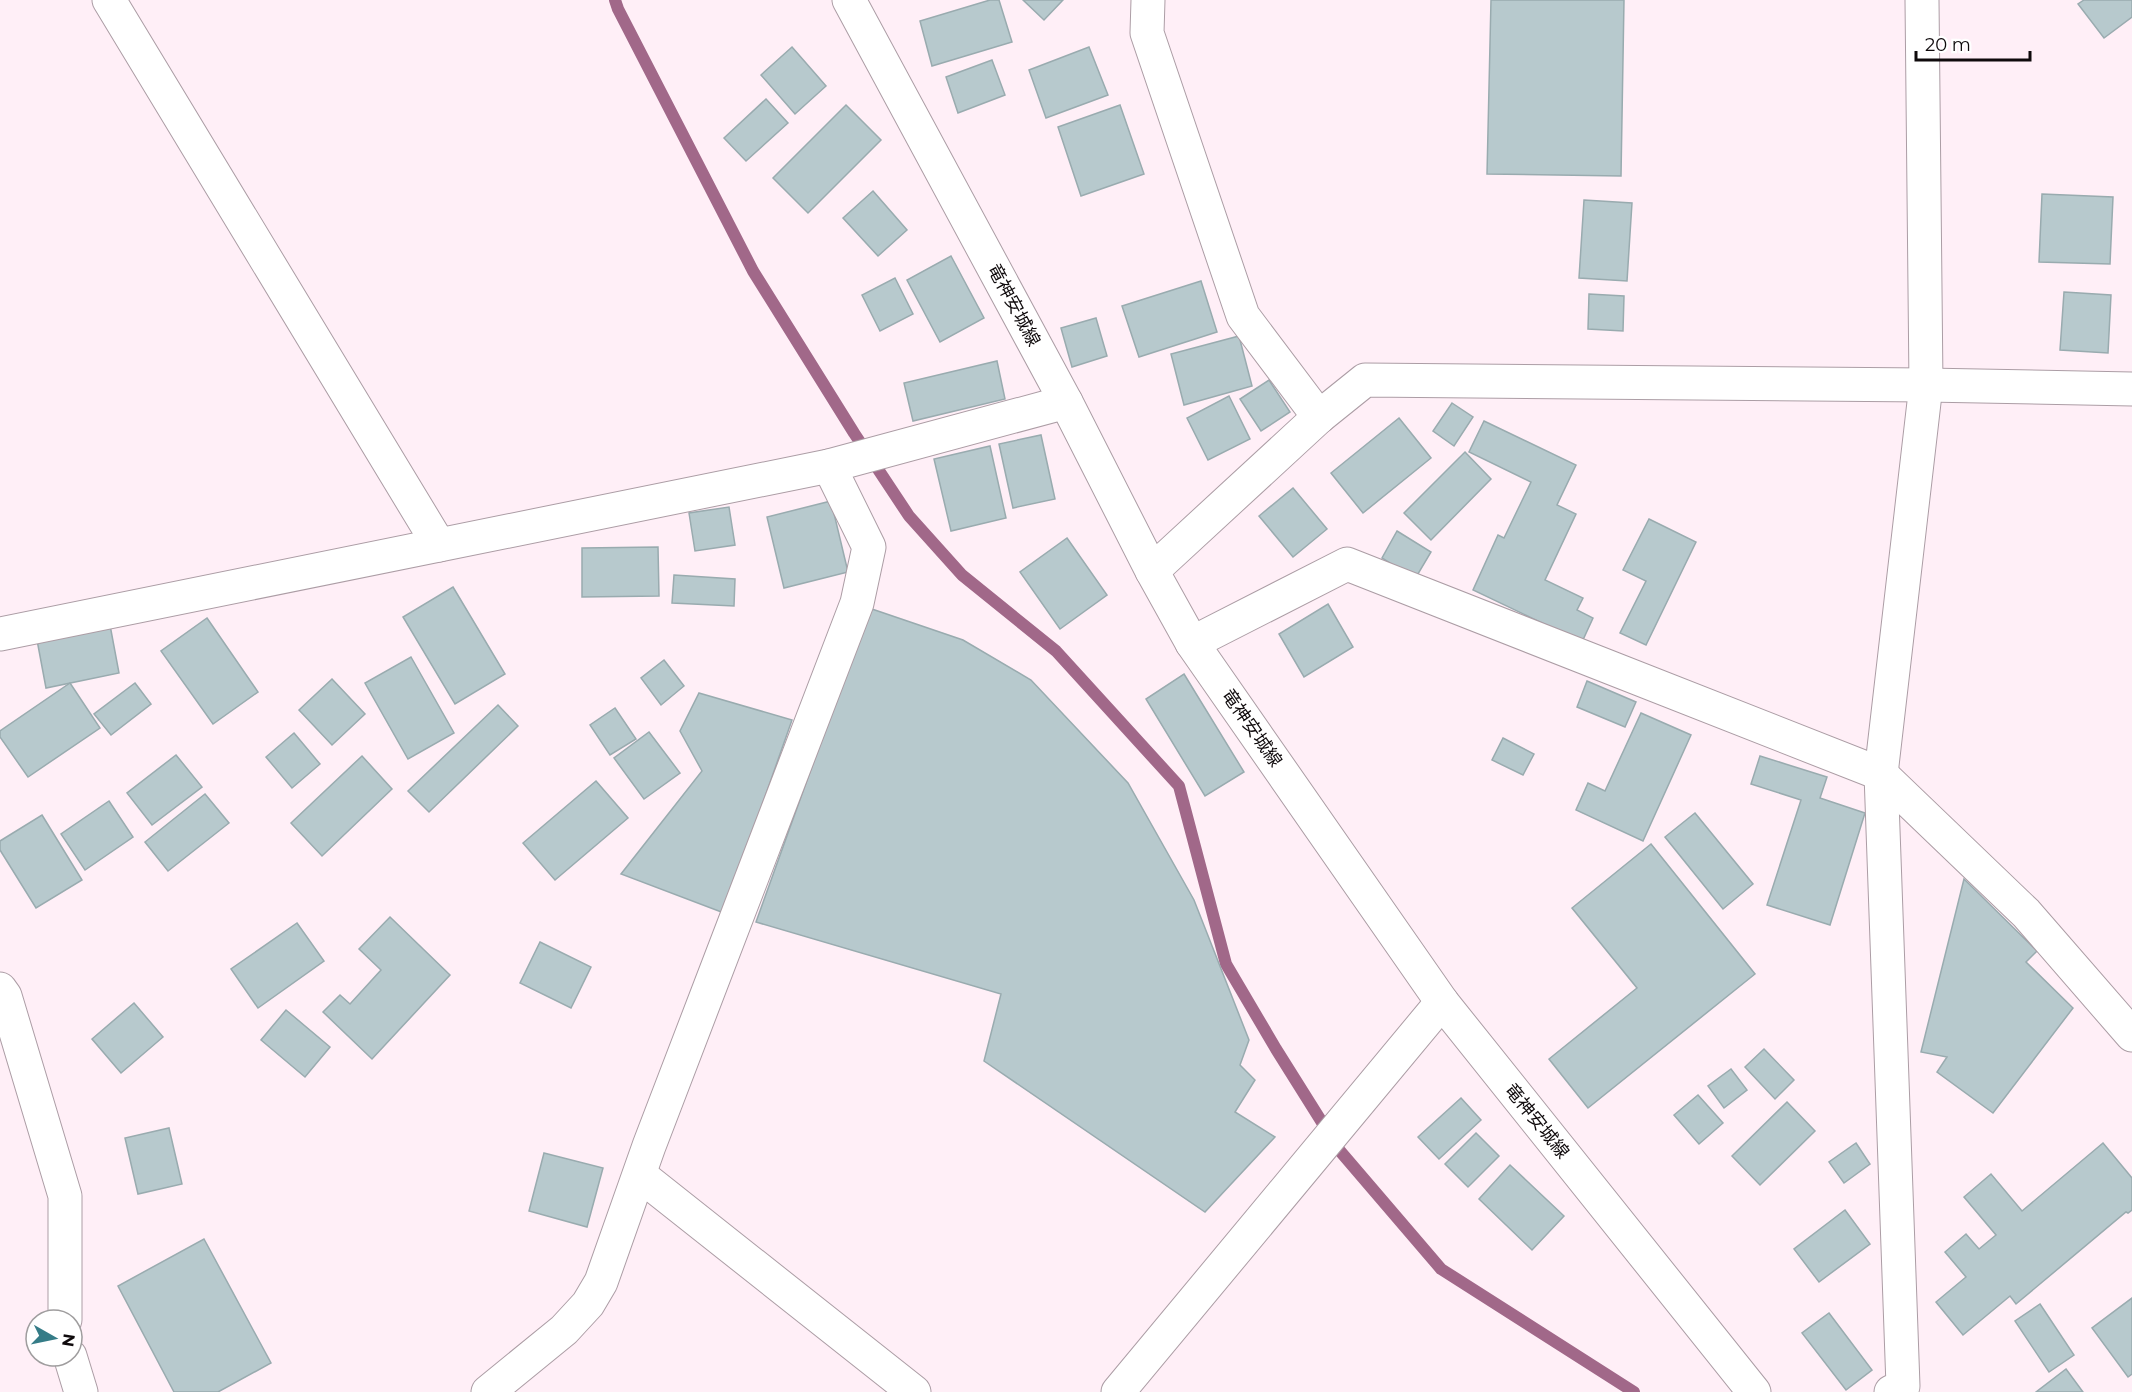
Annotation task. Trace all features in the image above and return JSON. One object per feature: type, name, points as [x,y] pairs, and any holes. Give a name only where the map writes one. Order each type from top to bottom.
[{"type":"street","points":[[109,0],[439,545]]},
{"type":"street","name":"竜神安城線","points":[[849,0],[1066,402],[1152,571],[1192,643],[1442,1002],[1754,1392]]},
{"type":"street","points":[[1148,0],[1148,33],[1243,316],[1319,417]]},
{"type":"street","points":[[1891,1392],[1903,1386],[1881,774],[1926,385],[1922,0]]},
{"type":"street","points":[[1152,571],[1319,417],[1365,381],[1926,385],[2132,389]]},
{"type":"street","points":[[0,634],[829,466],[1066,402]]},
{"type":"street","points":[[488,1392],[564,1330],[588,1304],[601,1282],[662,1113],[857,603],[869,547],[829,466]]},
{"type":"street","points":[[1192,643],[1347,564],[1881,774],[2026,913],[2132,1035]]},
{"type":"street","points":[[0,988],[5,996],[65,1196],[65,1308]]},
{"type":"street","points":[[1118,1392],[1442,1002]]},
{"type":"street","points":[[640,1175],[915,1392]]},
{"type":"street","points":[[74,1368],[81,1392]]},
{"type":"building","points":[[990,0],[999,0],[1012,42],[932,66],[920,21]]},
{"type":"building","points":[[1023,0],[1063,0],[1044,20]]},
{"type":"building","points":[[1491,0],[1624,0],[1621,176],[1487,174]]},
{"type":"building","points":[[2084,0],[2132,0],[2132,17],[2104,38],[2078,4]]},
{"type":"building","points":[[792,47],[826,86],[795,114],[761,75]]},
{"type":"building","points":[[1089,47],[1108,95],[1046,118],[1029,70]]},
{"type":"building","points":[[992,60],[1005,95],[958,113],[946,77]]},
{"type":"building","points":[[766,99],[788,123],[746,161],[724,138]]},
{"type":"building","points":[[846,105],[881,140],[808,213],[773,178]]},
{"type":"building","points":[[1120,105],[1144,174],[1081,196],[1058,127]]},
{"type":"building","points":[[873,191],[907,230],[878,256],[843,218]]},
{"type":"building","points":[[2042,194],[2113,197],[2110,264],[2039,262]]},
{"type":"building","points":[[1584,200],[1632,203],[1627,281],[1579,278]]},
{"type":"building","points":[[951,256],[984,318],[940,342],[907,280]]},
{"type":"building","points":[[895,278],[913,314],[880,331],[862,295]]},
{"type":"building","points":[[1201,281],[1217,332],[1139,357],[1122,306]]},
{"type":"building","points":[[2064,292],[2111,295],[2108,353],[2060,350]]},
{"type":"building","points":[[1589,294],[1624,296],[1623,331],[1588,329]]},
{"type":"building","points":[[1096,318],[1107,356],[1072,367],[1061,328]]},
{"type":"building","points":[[1239,336],[1252,386],[1184,405],[1171,354]]},
{"type":"building","points":[[997,361],[1005,399],[913,421],[904,383]]},
{"type":"building","points":[[1269,380],[1290,412],[1261,431],[1240,399]]},
{"type":"building","points":[[1229,396],[1250,439],[1208,460],[1187,418]]},
{"type":"building","points":[[1452,403],[1473,417],[1454,446],[1433,431]]},
{"type":"building","points":[[1399,418],[1431,458],[1363,513],[1331,473]]},
{"type":"building","points":[[1484,421],[1576,465],[1557,505],[1576,514],[1545,580],[1583,598],[1577,610],[1593,618],[1582,642],[1473,590],[1498,535],[1504,538],[1531,482],[1469,452]]},
{"type":"building","points":[[1041,435],[1055,499],[1013,508],[999,444]]},
{"type":"building","points":[[990,446],[1006,518],[951,531],[934,459]]},
{"type":"building","points":[[1465,452],[1491,479],[1431,540],[1404,513]]},
{"type":"building","points":[[1293,488],[1327,529],[1293,557],[1259,516]]},
{"type":"building","points":[[831,501],[848,572],[784,588],[767,517]]},
{"type":"building","points":[[729,507],[735,545],[695,551],[689,513]]},
{"type":"building","points":[[1649,519],[1696,542],[1646,645],[1620,633],[1646,581],[1623,570]]},
{"type":"building","points":[[1397,531],[1431,552],[1415,579],[1382,558]]},
{"type":"building","points":[[1067,538],[1107,595],[1060,629],[1020,572]]},
{"type":"building","points":[[658,547],[659,596],[582,597],[582,548]]},
{"type":"building","points":[[674,575],[735,579],[734,606],[672,603]]},
{"type":"building","points":[[453,587],[505,674],[455,704],[403,617]]},
{"type":"building","points":[[1328,604],[1353,647],[1304,677],[1279,634]]},
{"type":"building","points":[[869,608],[963,640],[1031,680],[1128,783],[1194,900],[1249,1040],[1240,1065],[1255,1080],[1235,1112],[1275,1137],[1205,1212],[984,1061],[1001,994],[756,922]]},
{"type":"building","points":[[207,618],[258,692],[213,724],[161,651]]},
{"type":"building","points":[[110,625],[119,673],[46,688],[37,640]]},
{"type":"building","points":[[411,657],[454,733],[408,759],[365,683]]},
{"type":"building","points":[[664,660],[684,686],[661,705],[641,678]]},
{"type":"building","points":[[1184,674],[1244,772],[1205,796],[1146,699]]},
{"type":"building","points":[[332,679],[365,714],[332,745],[299,710]]},
{"type":"building","points":[[1587,681],[1636,702],[1625,727],[1577,707]]},
{"type":"building","points":[[70,683],[100,728],[28,777],[0,737],[0,731]]},
{"type":"building","points":[[135,683],[151,704],[111,735],[94,714]]},
{"type":"building","points":[[699,693],[792,720],[724,913],[621,874],[702,771],[680,731]]},
{"type":"building","points":[[498,705],[518,726],[429,812],[408,791]]},
{"type":"building","points":[[615,708],[636,739],[610,755],[590,725]]},
{"type":"building","points":[[1641,713],[1691,735],[1643,841],[1576,810],[1588,783],[1605,791]]},
{"type":"building","points":[[649,732],[680,773],[644,799],[614,758]]},
{"type":"building","points":[[294,733],[320,764],[292,788],[266,757]]},
{"type":"building","points":[[1503,738],[1534,754],[1523,775],[1492,760]]},
{"type":"building","points":[[176,755],[202,787],[152,825],[127,793]]},
{"type":"building","points":[[362,756],[392,789],[322,856],[291,823]]},
{"type":"building","points":[[1760,756],[1827,777],[1820,798],[1865,813],[1830,925],[1767,905],[1801,800],[1751,784]]},
{"type":"building","points":[[596,781],[628,818],[555,880],[523,843]]},
{"type":"building","points":[[205,794],[229,823],[168,871],[145,842]]},
{"type":"building","points":[[109,801],[133,837],[85,870],[61,834]]},
{"type":"building","points":[[1695,813],[1753,884],[1723,909],[1665,837]]},
{"type":"building","points":[[42,815],[82,880],[36,908],[0,850],[0,841]]},
{"type":"building","points":[[1651,844],[1755,974],[1588,1108],[1549,1059],[1637,988],[1572,908]]},
{"type":"building","points":[[1964,879],[2037,951],[2026,962],[2073,1008],[1993,1113],[1937,1072],[1947,1057],[1921,1052]]},
{"type":"building","points":[[390,917],[450,975],[372,1059],[323,1012],[340,995],[350,1004],[381,970],[359,949]]},
{"type":"building","points":[[297,923],[324,961],[258,1008],[231,969]]},
{"type":"building","points":[[540,942],[591,967],[571,1008],[520,983]]},
{"type":"building","points":[[134,1003],[163,1037],[121,1073],[92,1039]]},
{"type":"building","points":[[286,1010],[330,1047],[305,1077],[261,1040]]},
{"type":"building","points":[[1764,1049],[1794,1080],[1775,1099],[1745,1067]]},
{"type":"building","points":[[1731,1069],[1747,1090],[1724,1108],[1708,1086]]},
{"type":"building","points":[[1698,1095],[1723,1123],[1699,1144],[1674,1115]]},
{"type":"building","points":[[1461,1098],[1481,1120],[1439,1159],[1418,1137]]},
{"type":"building","points":[[1787,1102],[1815,1131],[1760,1185],[1732,1156]]},
{"type":"building","points":[[169,1128],[182,1184],[138,1194],[125,1138]]},
{"type":"building","points":[[1476,1133],[1499,1156],[1468,1187],[1445,1164]]},
{"type":"building","points":[[1856,1143],[1870,1164],[1844,1183],[1829,1162]]},
{"type":"building","points":[[2103,1143],[2132,1178],[2132,1210],[2126,1212],[2016,1304],[2010,1296],[1963,1335],[1936,1302],[1966,1277],[1945,1252],[1966,1234],[1979,1249],[1996,1235],[1964,1197],[1991,1174],[2022,1211]]},
{"type":"building","points":[[544,1153],[603,1168],[587,1227],[529,1211]]},
{"type":"building","points":[[1510,1165],[1564,1216],[1532,1250],[1479,1199]]},
{"type":"building","points":[[1845,1210],[1870,1244],[1819,1282],[1794,1249]]},
{"type":"building","points":[[204,1239],[271,1363],[218,1392],[174,1392],[118,1286]]},
{"type":"building","points":[[2132,1298],[2132,1374],[2128,1377],[2092,1328]]},
{"type":"building","points":[[2040,1304],[2074,1355],[2049,1372],[2015,1321]]},
{"type":"building","points":[[1829,1313],[1872,1370],[1846,1390],[1802,1333]]},
{"type":"building","points":[[2066,1369],[2083,1392],[2036,1392]]},
{"type":"waterway","points":[[615,0],[753,271],[854,433],[909,516],[962,575],[1056,651],[1179,786],[1226,964],[1340,1151],[1441,1269],[1634,1392]]}]
